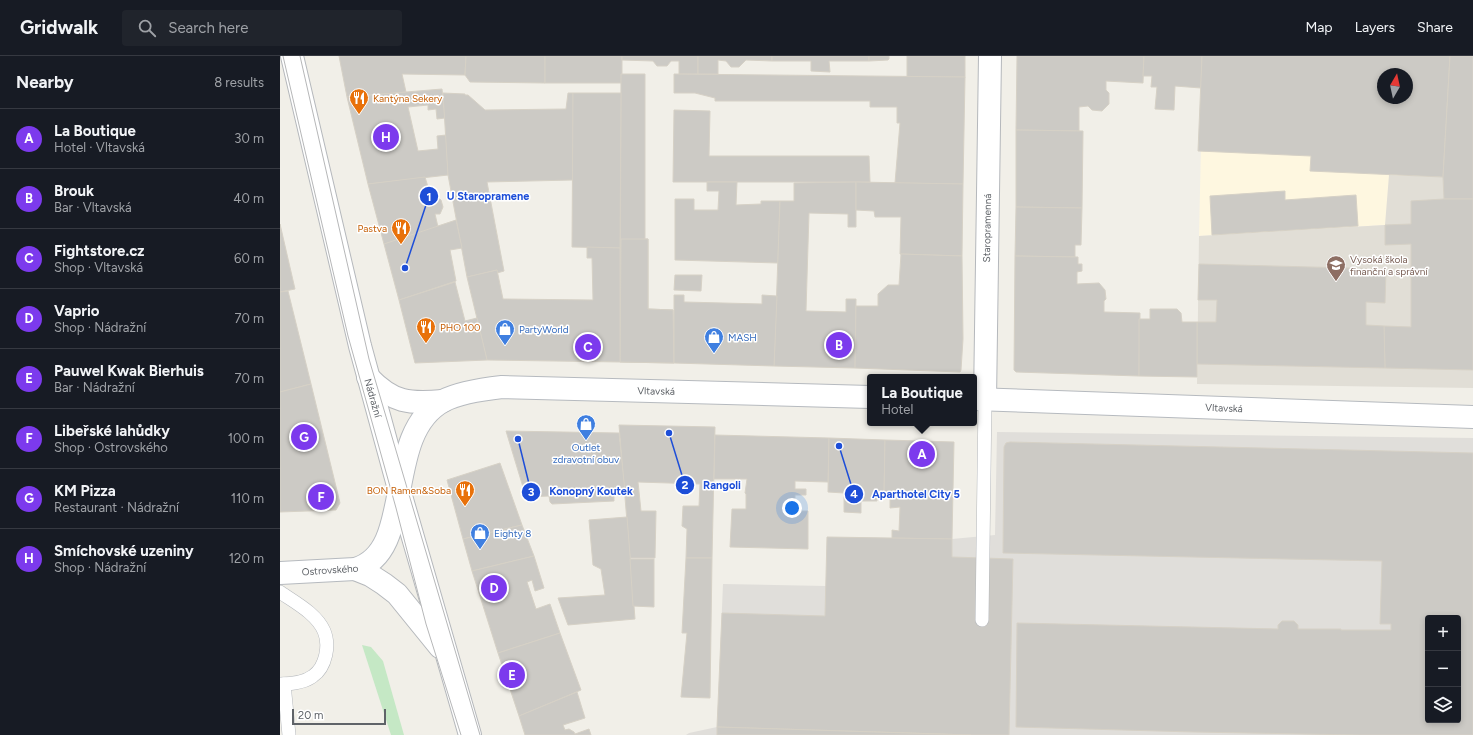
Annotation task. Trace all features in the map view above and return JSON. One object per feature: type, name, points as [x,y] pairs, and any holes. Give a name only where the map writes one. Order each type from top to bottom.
[{"type":"street","name":"Nádražní","points":[[292,56],[368,377],[470,735]]},
{"type":"street","name":"Staropramenná","points":[[979,400],[990,56]]},
{"type":"street","name":"Vltavská","points":[[368,377],[378,388],[396,399],[422,403],[443,401],[474,392],[502,388],[867,397]]},
{"type":"street","name":"Vltavská","points":[[979,400],[1473,417]]},
{"type":"street","name":"Vltavská","points":[[399,489],[405,458],[414,433],[425,415],[443,401]]},
{"type":"street","name":"Ostrovského","points":[[280,573],[355,569],[364,567],[372,562],[384,545],[391,531],[399,489]]},
{"type":"street","points":[[355,569],[375,578],[397,594],[447,657]]},
{"type":"lane","points":[[979,400],[982,620]]},
{"type":"lane","points":[[280,592],[315,618],[324,630],[326,640],[324,660],[313,676],[301,682],[282,684],[289,735]]},
{"type":"shaded area","points":[[1203,56],[1450,56],[1443,177],[1385,225],[1199,236]]},
{"type":"shaded area","name":"Vysoká škola finanční a správní","points":[[1389,175],[1443,177],[1444,199],[1473,199],[1473,388],[1197,384],[1199,236],[1385,225]]},
{"type":"shaded area","points":[[997,432],[1473,438],[1473,735],[686,735],[717,727],[723,584],[826,586],[827,537],[952,539],[995,535]]},
{"type":"green space","points":[[362,645],[371,647],[383,661],[404,735],[391,735]]},
{"type":"building","points":[[339,56],[466,56],[465,75],[402,74],[406,92],[347,97]]},
{"type":"building","points":[[466,56],[545,56],[545,83],[470,82],[465,75]]},
{"type":"building","points":[[545,56],[622,56],[622,83],[545,83]]},
{"type":"building","points":[[622,56],[698,56],[698,74],[679,74],[679,61],[671,61],[667,66],[657,66],[653,61],[622,60]]},
{"type":"building","points":[[698,56],[772,56],[772,61],[746,60],[739,67],[731,67],[726,61],[718,60],[718,74],[698,74]]},
{"type":"building","points":[[772,56],[869,56],[869,61],[829,61],[830,72],[811,71],[811,61],[772,61]]},
{"type":"building","points":[[869,56],[889,56],[889,59],[869,61]]},
{"type":"building","points":[[907,56],[965,56],[965,77],[907,77]]},
{"type":"building","points":[[1017,56],[1144,56],[1143,83],[1106,81],[1106,90],[1109,93],[1109,104],[1102,111],[1092,110],[1088,106],[1079,107],[1079,131],[1016,130]]},
{"type":"building","points":[[1144,56],[1202,56],[1201,88],[1175,86],[1174,110],[1155,109],[1157,87],[1151,87],[1152,76],[1143,76]]},
{"type":"building","points":[[1202,56],[1450,56],[1443,177],[1310,171],[1311,156],[1198,151]]},
{"type":"building","points":[[1450,56],[1473,56],[1473,199],[1444,199],[1443,177]]},
{"type":"building","points":[[621,74],[645,74],[645,239],[648,239],[648,309],[673,310],[674,363],[620,362]]},
{"type":"building","points":[[674,74],[965,77],[963,184],[895,183],[900,123],[897,123],[897,107],[870,107],[870,101],[715,101],[715,98],[695,93],[674,93]]},
{"type":"building","points":[[442,89],[445,118],[437,119],[436,109],[428,110],[428,105],[408,107],[418,151],[438,149],[437,136],[446,135],[448,175],[368,184],[347,97]]},
{"type":"building","points":[[443,93],[468,95],[485,110],[566,109],[568,93],[573,93],[573,180],[487,182],[504,271],[497,273],[497,270],[467,277],[448,175]]},
{"type":"building","points":[[573,93],[621,93],[620,248],[572,247]]},
{"type":"building","points":[[674,110],[710,111],[709,156],[869,156],[870,182],[673,182]]},
{"type":"building","points":[[1016,130],[1083,131],[1082,208],[1016,207]]},
{"type":"building","points":[[425,177],[431,197],[435,196],[441,200],[443,207],[440,214],[435,214],[438,227],[384,244],[368,184]]},
{"type":"building","points":[[707,182],[737,182],[736,205],[761,204],[761,201],[780,201],[778,263],[675,260],[675,199],[694,199],[694,210],[718,210],[719,191],[707,191]]},
{"type":"building","points":[[856,182],[856,227],[848,227],[848,214],[809,213],[806,311],[846,312],[846,299],[856,299],[855,368],[774,366],[780,201],[794,201],[794,183]]},
{"type":"building","points":[[856,182],[963,184],[962,256],[900,254],[901,217],[875,217],[874,211],[856,210]]},
{"type":"building","points":[[1285,191],[1285,200],[1356,195],[1358,226],[1212,235],[1210,196]]},
{"type":"building","points":[[1473,199],[1473,370],[1385,368],[1384,326],[1411,327],[1411,244],[1385,245],[1385,225],[1411,224],[1411,201]]},
{"type":"building","points":[[1016,207],[1082,208],[1081,245],[1075,245],[1075,257],[1015,256]]},
{"type":"building","points":[[456,220],[462,248],[450,250],[456,281],[399,300],[384,244]]},
{"type":"building","points":[[280,224],[295,289],[280,292]]},
{"type":"building","points":[[621,239],[648,239],[648,309],[673,310],[674,363],[620,362]]},
{"type":"building","points":[[587,247],[620,248],[620,362],[487,360],[467,277],[497,270],[503,299],[593,300],[592,258],[587,258]]},
{"type":"building","points":[[901,254],[962,256],[963,339],[960,372],[855,368],[856,306],[878,306],[878,294],[888,285],[899,285]]},
{"type":"building","points":[[1015,256],[1078,257],[1078,264],[1082,264],[1082,271],[1077,272],[1077,284],[1099,283],[1105,290],[1106,299],[1104,301],[1104,312],[1140,313],[1139,376],[1016,372],[1014,370]]},
{"type":"building","points":[[1199,264],[1386,269],[1385,303],[1366,302],[1366,325],[1384,326],[1385,368],[1197,364],[1197,322],[1216,322],[1217,300],[1198,300]]},
{"type":"building","points":[[675,275],[702,275],[701,291],[674,290]]},
{"type":"building","points":[[455,282],[465,321],[477,318],[487,360],[415,363],[399,300]]},
{"type":"building","points":[[288,291],[311,384],[280,392],[280,292]]},
{"type":"building","points":[[674,295],[684,295],[684,302],[762,304],[762,295],[777,296],[774,366],[674,363]]},
{"type":"building","points":[[1150,309],[1177,309],[1181,313],[1182,322],[1197,322],[1197,377],[1139,376],[1139,319],[1150,319]]},
{"type":"building","points":[[311,384],[340,503],[336,510],[280,512],[280,392]]},
{"type":"building","points":[[619,425],[715,427],[712,558],[686,558],[687,529],[682,526],[683,506],[699,506],[700,484],[638,482],[641,511],[656,511],[655,558],[630,558]]},
{"type":"building","points":[[506,431],[619,433],[625,492],[614,493],[614,501],[552,504],[549,496],[526,497]]},
{"type":"building","points":[[715,435],[829,438],[828,482],[795,481],[795,489],[806,489],[806,495],[795,495],[795,511],[808,511],[808,549],[730,547],[732,509],[746,509],[745,493],[747,479],[714,479]]},
{"type":"building","points":[[829,438],[885,440],[884,494],[877,494],[877,501],[861,501],[861,513],[844,512],[844,493],[828,492]]},
{"type":"building","points":[[885,440],[954,442],[952,539],[892,538],[892,530],[899,531],[900,507],[890,508],[890,494],[884,494]]},
{"type":"building","points":[[1010,442],[1473,453],[1473,735],[1360,735],[1016,727],[1017,623],[1278,629],[1278,625],[1282,621],[1294,621],[1298,625],[1298,629],[1341,630],[1391,630],[1391,624],[1380,624],[1382,561],[1003,553],[1004,447],[1006,443]]},
{"type":"building","points":[[500,463],[522,525],[463,539],[447,480]]},
{"type":"building","points":[[627,517],[635,619],[568,625],[558,598],[605,595],[601,569],[593,565],[589,520]]},
{"type":"building","points":[[522,525],[534,556],[472,571],[463,539]]},
{"type":"building","points":[[827,537],[952,539],[952,557],[1013,559],[1009,735],[717,727],[722,613],[825,616]]},
{"type":"building","points":[[534,556],[544,588],[535,591],[532,580],[527,582],[536,609],[550,604],[560,633],[498,653],[472,571]]},
{"type":"building","points":[[686,558],[712,558],[710,698],[681,697],[687,633],[682,633]]},
{"type":"building","points":[[630,559],[654,559],[654,607],[633,606]]},
{"type":"building","points":[[560,633],[581,690],[519,716],[498,653]]},
{"type":"building","points":[[577,692],[585,718],[563,725],[565,730],[569,729],[575,734],[589,729],[591,735],[525,735],[519,716]]},
{"type":"building","points":[[717,727],[971,735],[717,735]]},
{"type":"tram line","points":[[283,56],[348,336],[396,508],[426,624],[461,735]]},
{"type":"tram line","points":[[300,56],[369,359],[480,735]]},
{"type":"place","name":"Kantýna Sekery","points":[[359,115]]},
{"type":"place","name":"Smíchovské uzeniny","points":[[386,137]]},
{"type":"place","name":"Pastva","points":[[401,245]]},
{"type":"place","name":"U Staropramene","points":[[405,268]]},
{"type":"place","name":"Vysoká škola finanční a správní","points":[[1336,282]]},
{"type":"place","name":"PHO 100","points":[[426,344]]},
{"type":"place","name":"Brouk","points":[[839,345]]},
{"type":"place","name":"PartyWorld","points":[[505,346]]},
{"type":"place","name":"Fightstore.cz","points":[[588,347]]},
{"type":"place","name":"MASH","points":[[714,354]]},
{"type":"place","name":"Rangoli","points":[[669,433]]},
{"type":"place","name":"KM Pizza","points":[[304,437]]},
{"type":"place","name":"Konopný Koutek","points":[[518,439]]},
{"type":"place","name":"Outlet zdravotní obuv","points":[[586,441]]},
{"type":"place","name":"Aparthotel City 5","points":[[839,446]]},
{"type":"place","name":"La Boutique","points":[[922,454]]},
{"type":"place","name":"Libeřské lahůdky","points":[[321,497]]},
{"type":"place","name":"BON Ramen&Soba","points":[[465,507]]},
{"type":"place","name":"Eighty 8","points":[[480,550]]},
{"type":"place","name":"Vaprio","points":[[494,588]]},
{"type":"place","name":"Pauwel Kwak Bierhuis","points":[[512,675]]}]
